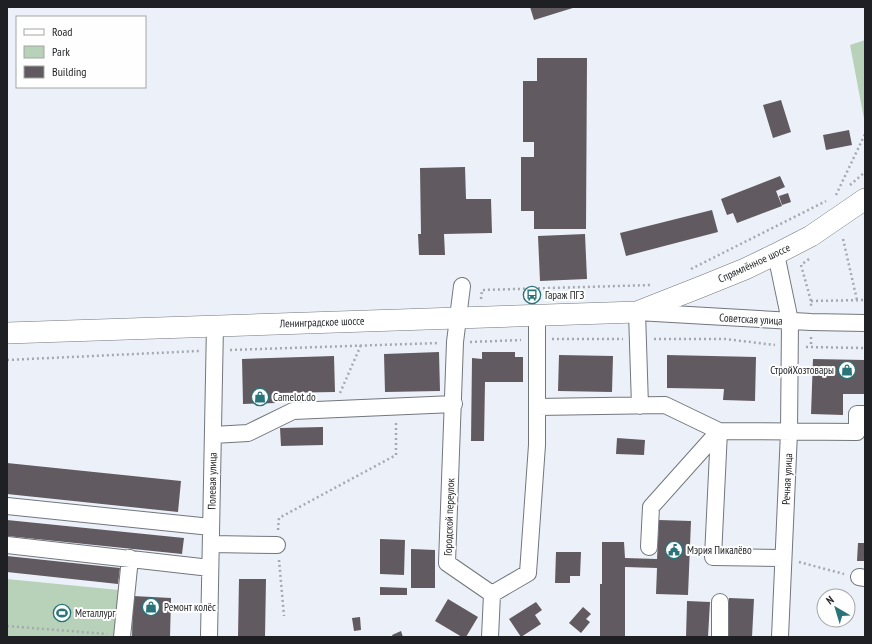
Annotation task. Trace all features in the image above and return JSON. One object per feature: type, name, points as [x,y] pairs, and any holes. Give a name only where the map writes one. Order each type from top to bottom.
[{"type":"main road","name":"Спрямлённое шоссе","points":[[637,312],[672,300],[776,254],[811,236],[865,199]]},
{"type":"main road","name":"Ленинградское шоссе","points":[[7,333],[637,312]]},
{"type":"street","name":"Речная улица","points":[[776,254],[790,321],[789,432],[780,637]]},
{"type":"street","points":[[213,435],[248,433],[293,411],[454,404],[455,342],[462,286]]},
{"type":"street","name":"Советская улица","points":[[637,312],[790,321],[865,323]]},
{"type":"street","points":[[637,312],[640,406]]},
{"type":"street","points":[[490,637],[492,594],[528,573],[537,444],[537,316]]},
{"type":"street","name":"Полевая улица","points":[[209,637],[215,325]]},
{"type":"street","name":"Городской переулок","points":[[454,404],[447,563],[492,594]]},
{"type":"street","points":[[537,407],[665,405],[719,431],[857,432],[857,414],[865,414]]},
{"type":"street","points":[[649,547],[652,507],[719,431]]},
{"type":"street","points":[[719,431],[713,557],[783,558]]},
{"type":"street","points":[[7,506],[212,527]]},
{"type":"street","points":[[211,544],[277,544]]},
{"type":"street","points":[[7,545],[210,568]]},
{"type":"street","points":[[122,636],[130,558]]},
{"type":"street","points":[[720,602],[720,637]]},
{"type":"path","points":[[842,192],[836,196],[865,134]]},
{"type":"path","points":[[848,187],[865,172]]},
{"type":"path","points":[[689,270],[829,200]]},
{"type":"path","points":[[837,242],[848,235]]},
{"type":"path","points":[[842,239],[857,300]]},
{"type":"path","points":[[813,257],[801,265],[811,301],[865,300]]},
{"type":"path","points":[[482,290],[653,285]]},
{"type":"path","points":[[7,360],[536,339],[725,339],[790,346],[865,348]]},
{"type":"path","points":[[333,409],[361,345]]},
{"type":"path","points":[[284,616],[277,544],[279,518],[396,455],[397,407]]},
{"type":"path","points":[[783,558],[862,577]]},
{"type":"path","points":[[7,626],[122,636]]},
{"type":"green space","points":[[865,40],[865,124],[850,45]]},
{"type":"green space","name":"Металлург","points":[[7,579],[119,590],[114,637],[7,637]]},
{"type":"building","points":[[530,7],[576,7],[534,20]]},
{"type":"building","points":[[537,58],[587,58],[586,229],[534,229],[534,211],[521,211],[521,157],[534,157],[534,142],[523,142],[523,81],[537,81]]},
{"type":"building","points":[[781,100],[791,132],[773,138],[763,105]]},
{"type":"building","points":[[849,130],[852,145],[826,150],[823,135]]},
{"type":"building","points":[[465,167],[466,199],[491,199],[492,233],[444,234],[445,255],[419,255],[418,234],[421,234],[420,168]]},
{"type":"building","points":[[780,176],[785,187],[776,191],[782,206],[737,223],[733,213],[727,215],[721,199]]},
{"type":"building","points":[[788,193],[791,202],[782,205],[779,196]]},
{"type":"building","points":[[712,210],[718,232],[626,256],[620,233]]},
{"type":"building","points":[[585,234],[587,279],[540,281],[538,236]]},
{"type":"building","points":[[439,352],[440,391],[385,392],[384,354]]},
{"type":"building","points":[[482,352],[515,352],[515,357],[523,357],[523,382],[485,382],[484,441],[471,441],[472,358],[482,359]]},
{"type":"building","points":[[559,355],[613,356],[612,392],[558,391]]},
{"type":"building","points":[[667,355],[756,357],[755,401],[723,400],[724,389],[667,388]]},
{"type":"building","points":[[334,356],[335,392],[276,393],[276,403],[243,404],[242,359]]},
{"type":"building","points":[[813,359],[865,360],[865,394],[843,394],[843,415],[811,414]]},
{"type":"building","points":[[323,427],[323,445],[281,446],[280,428]]},
{"type":"building","points":[[617,438],[645,440],[644,455],[616,454]]},
{"type":"building","points":[[7,463],[181,481],[178,512],[7,494]]},
{"type":"building","points":[[7,520],[184,538],[182,554],[7,536]]},
{"type":"building","name":"Мэрия Пикалёво","points":[[659,520],[691,521],[688,595],[656,594],[657,568],[625,567],[625,637],[600,637],[602,542],[624,542],[625,558],[657,559]]},
{"type":"building","points":[[380,539],[405,540],[404,575],[380,574]]},
{"type":"building","points":[[858,543],[865,543],[865,561],[857,561]]},
{"type":"building","points":[[411,549],[435,550],[435,588],[411,588]]},
{"type":"building","points":[[556,552],[581,552],[580,576],[570,576],[570,583],[555,583]]},
{"type":"building","points":[[7,556],[120,568],[118,584],[7,572]]},
{"type":"building","points":[[239,579],[266,579],[265,637],[238,637]]},
{"type":"building","points":[[380,587],[407,588],[407,595],[380,595]]},
{"type":"building","points":[[133,596],[171,598],[170,637],[132,637]]},
{"type":"building","points":[[729,598],[754,599],[752,637],[727,637]]},
{"type":"building","points":[[448,599],[478,617],[466,637],[462,637],[435,621]]},
{"type":"building","points":[[687,601],[710,602],[708,637],[686,637]]},
{"type":"building","points":[[536,602],[542,610],[535,615],[541,624],[521,637],[509,619]]},
{"type":"building","points":[[583,607],[591,614],[586,619],[590,622],[581,633],[569,623]]},
{"type":"building","points":[[360,617],[361,630],[354,631],[352,618]]},
{"type":"building","points":[[401,631],[403,637],[393,637],[392,635]]},
{"type":"place","name":"Гараж ПГЗ","points":[[532,295]]},
{"type":"place","name":"СтройХозтовары","points":[[847,370]]},
{"type":"place","name":"Camelot.do","points":[[260,397]]},
{"type":"place","name":"Мэрия Пикалёво","points":[[674,550]]},
{"type":"place","name":"Ремонт колёс","points":[[151,607]]},
{"type":"place","name":"Металлург","points":[[62,613]]}]
